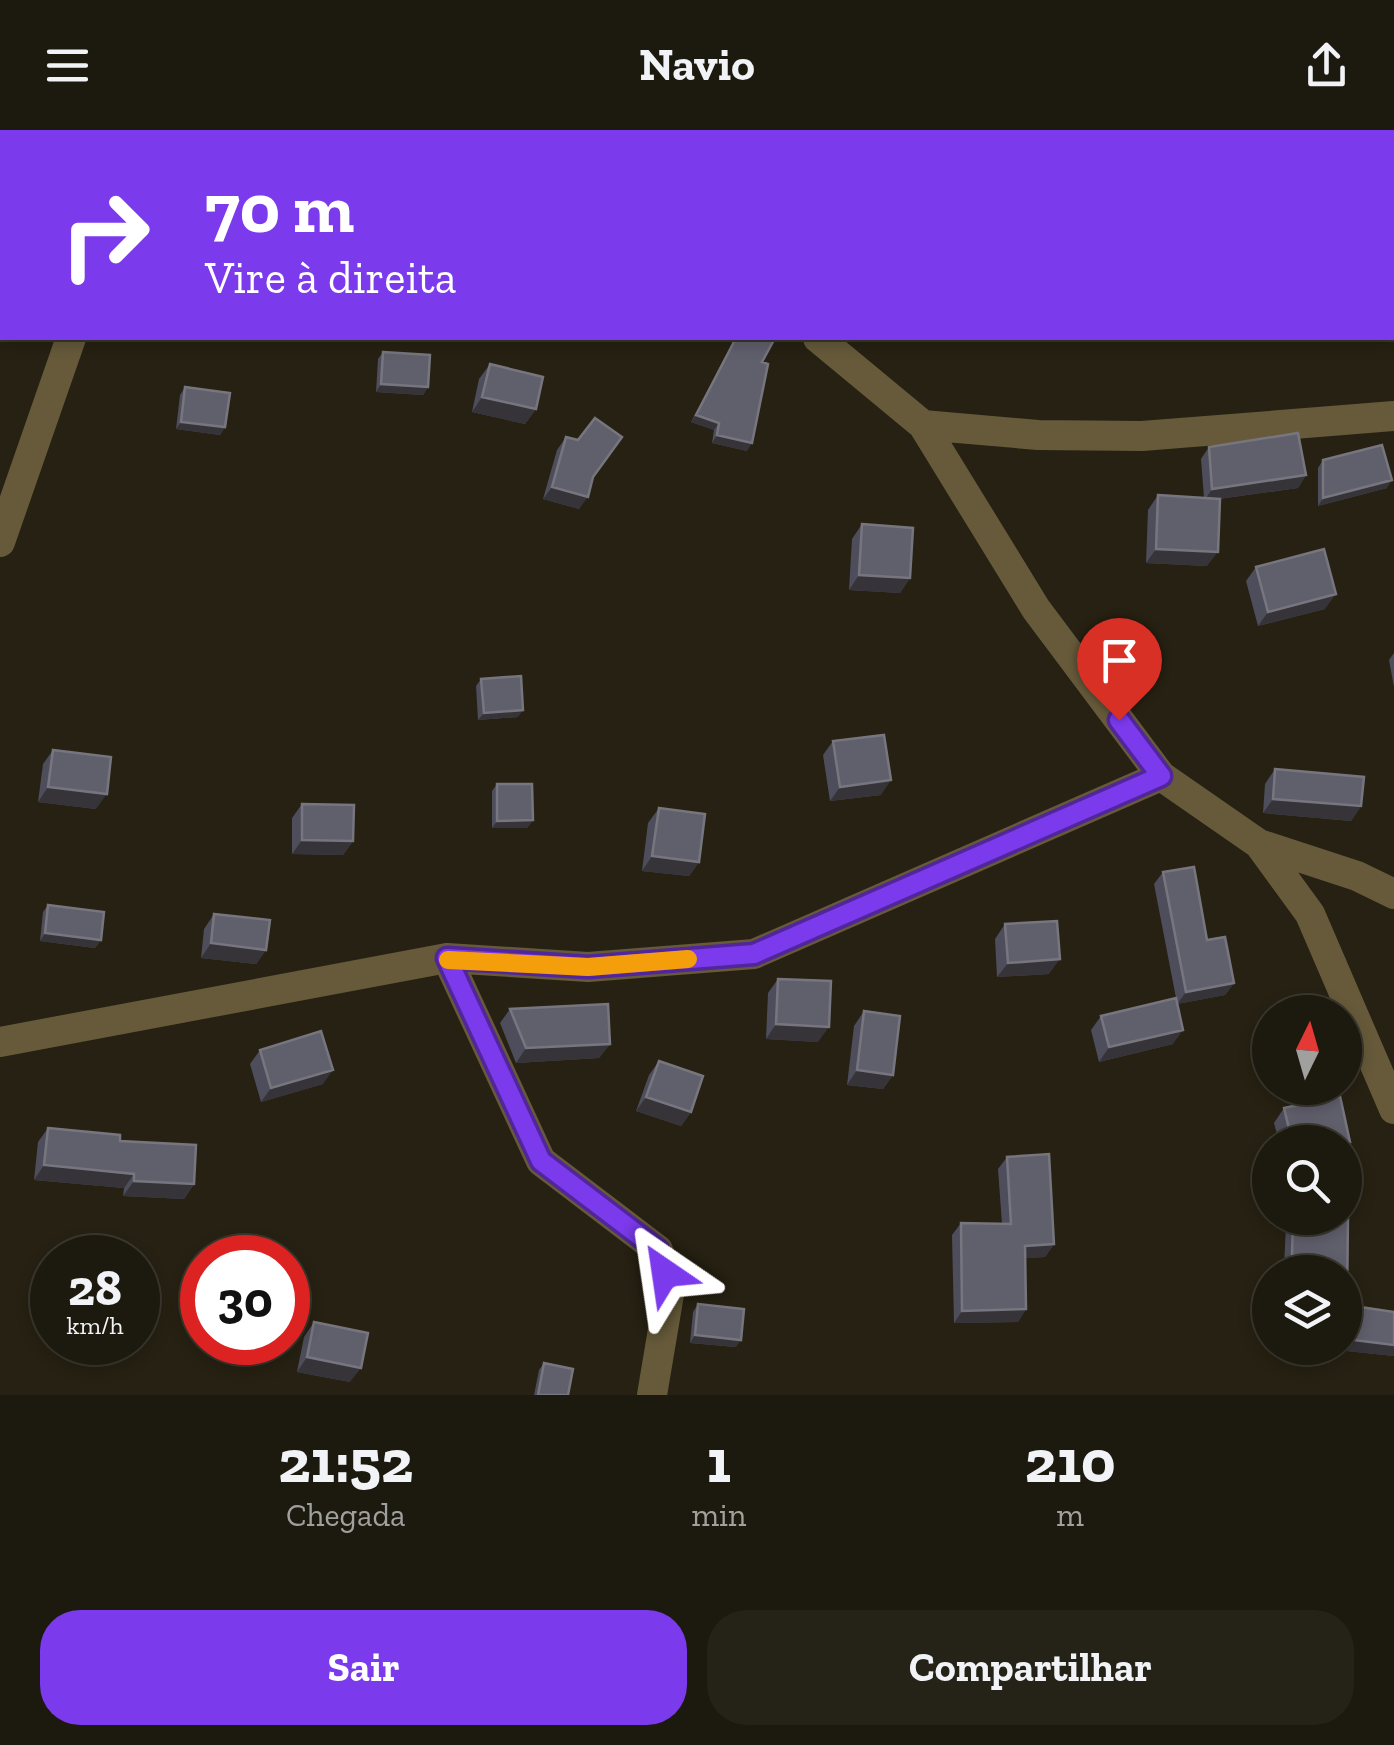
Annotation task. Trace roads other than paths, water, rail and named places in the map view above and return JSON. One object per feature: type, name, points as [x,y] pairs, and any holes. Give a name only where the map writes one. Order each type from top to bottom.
[{"type":"street","points":[[0,542],[70,340]]},
{"type":"street","points":[[820,340],[923,425],[1036,609],[1161,776],[1258,844],[1357,876],[1394,894]]},
{"type":"street","points":[[923,425],[1038,435],[1142,436],[1394,416]]},
{"type":"street","points":[[0,1042],[447,958],[588,967],[754,954],[1161,776]]},
{"type":"street","points":[[1258,844],[1310,914],[1394,1109]]},
{"type":"street","points":[[447,958],[541,1161],[658,1250],[668,1294],[652,1395]]}]
